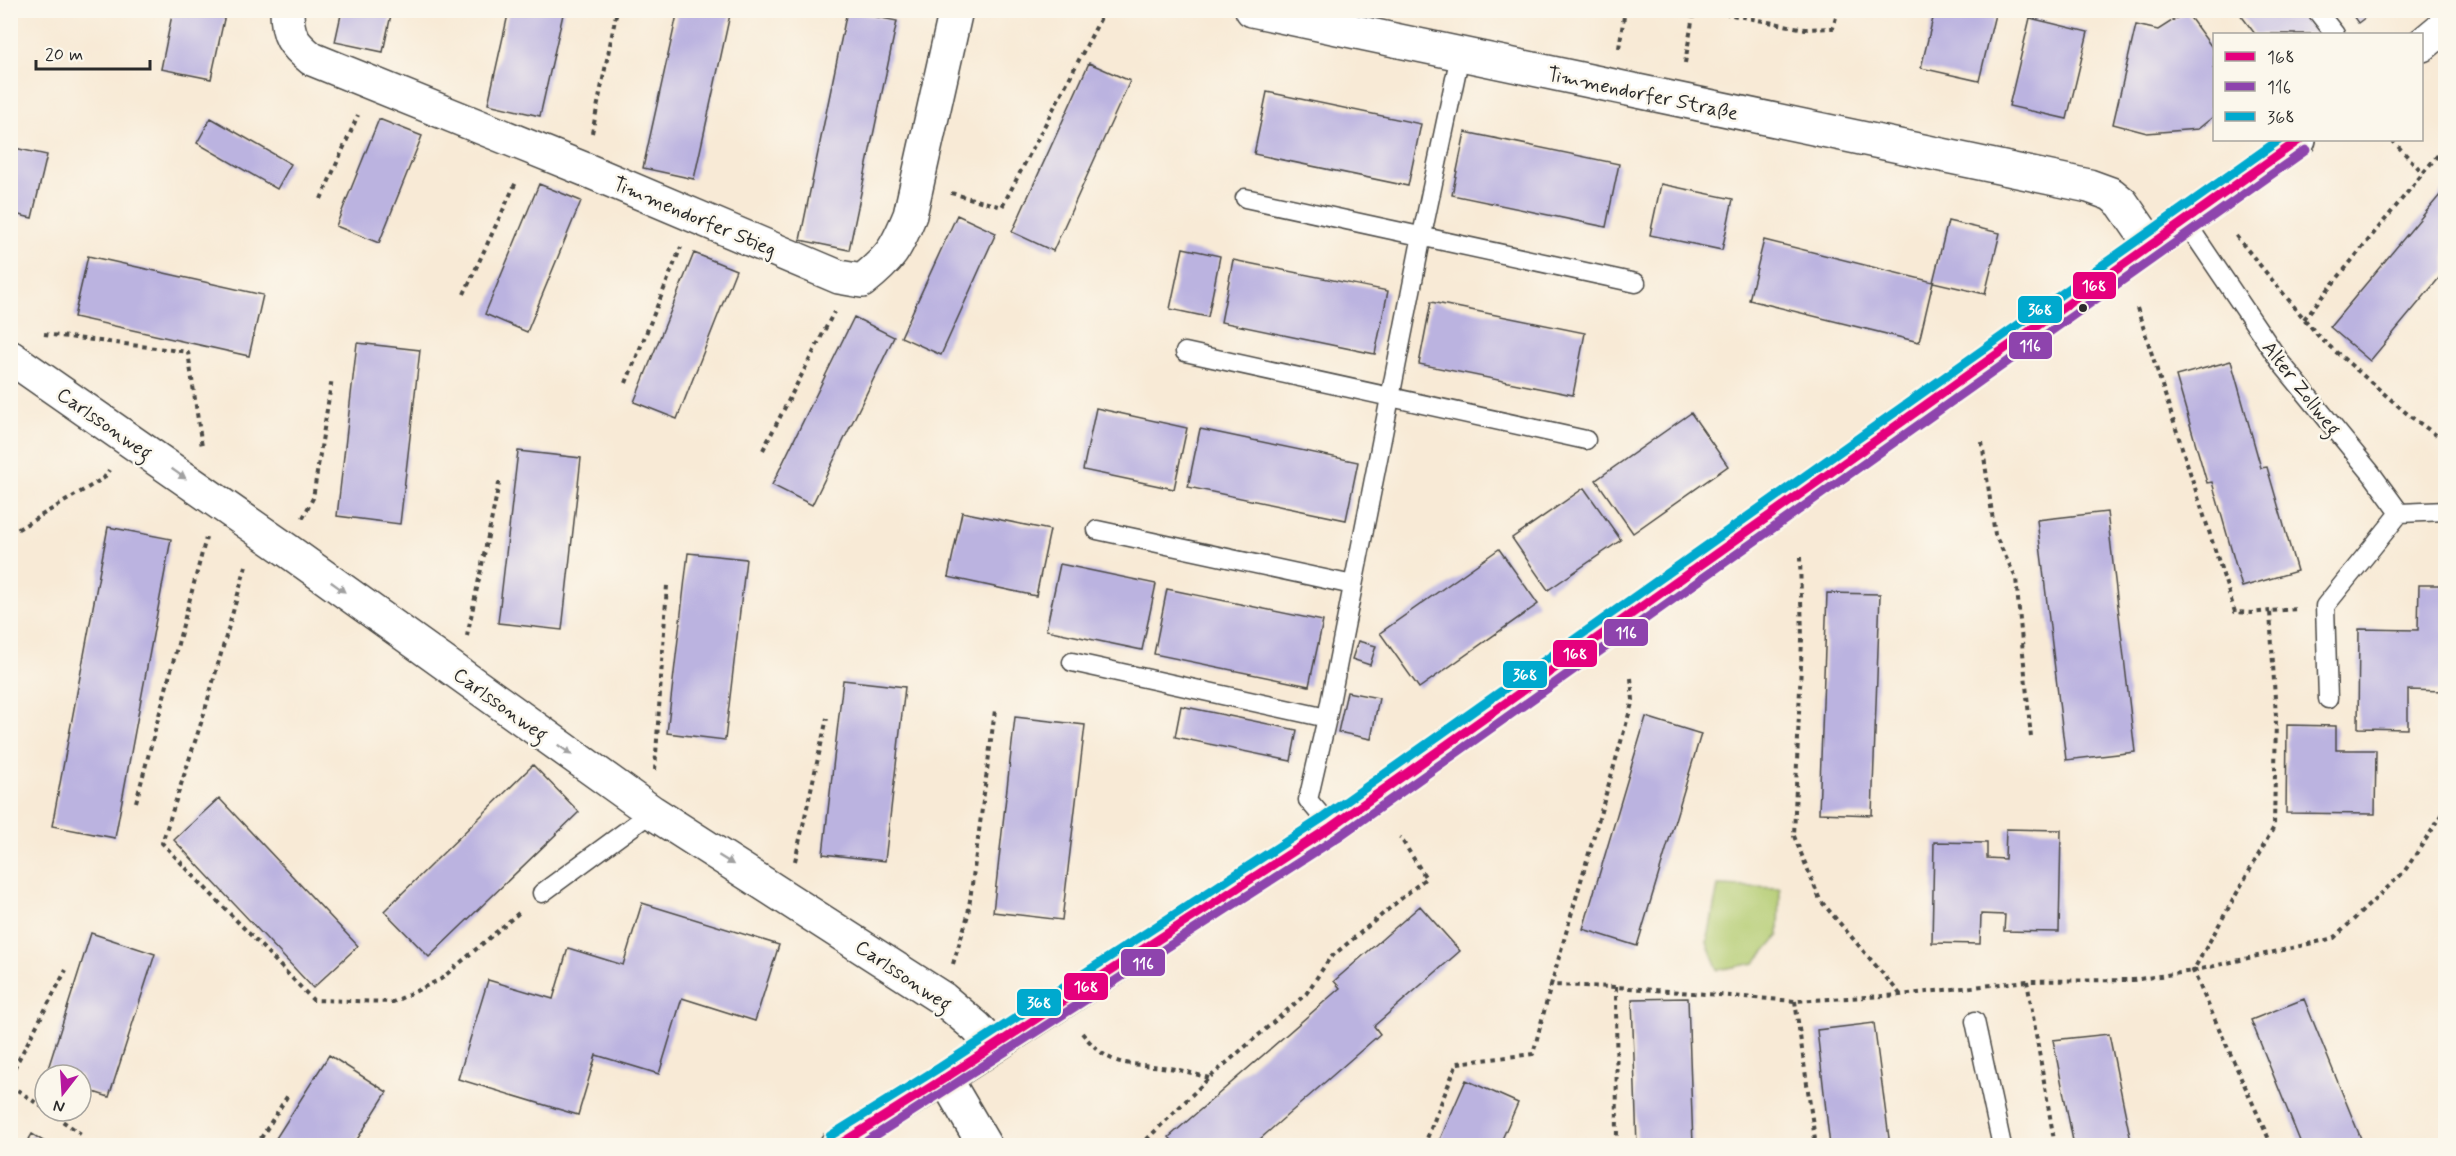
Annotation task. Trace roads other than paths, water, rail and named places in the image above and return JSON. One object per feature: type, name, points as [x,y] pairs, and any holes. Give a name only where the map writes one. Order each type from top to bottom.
[{"type":"street","name":"Timmendorfer Stieg","points":[[287,10],[287,20],[294,45],[312,59],[584,169],[838,277],[862,281],[878,268],[896,248],[909,215],[956,10]]},
{"type":"street","name":"Timmendorfer Straße","points":[[1252,10],[2089,186],[2111,194],[2122,203],[2151,245]]},
{"type":"street","points":[[2423,43],[2445,25]]},
{"type":"street","points":[[836,1146],[945,1078],[1331,827],[2298,141]]},
{"type":"street","name":"Carlssonweg","points":[[10,357],[287,550],[652,812],[943,999],[994,1046]]},
{"type":"street","points":[[945,1078],[985,1146]]},
{"type":"lane","points":[[2316,10],[2334,33]]},
{"type":"lane","points":[[1331,827],[1308,800],[1327,718],[1422,235],[1460,55]]},
{"type":"lane","points":[[1245,198],[1422,235],[1636,284]]},
{"type":"lane","name":"Alter Zollweg","points":[[2185,221],[2281,363],[2371,472],[2400,513]]},
{"type":"lane","points":[[1185,352],[1390,399],[1586,440]]},
{"type":"lane","points":[[2328,699],[2325,606],[2400,513],[2445,512]]},
{"type":"lane","points":[[1097,530],[1353,585]]},
{"type":"lane","points":[[1072,662],[1327,718]]},
{"type":"lane","points":[[542,893],[652,812]]},
{"type":"lane","points":[[1975,1021],[2002,1146]]}]
